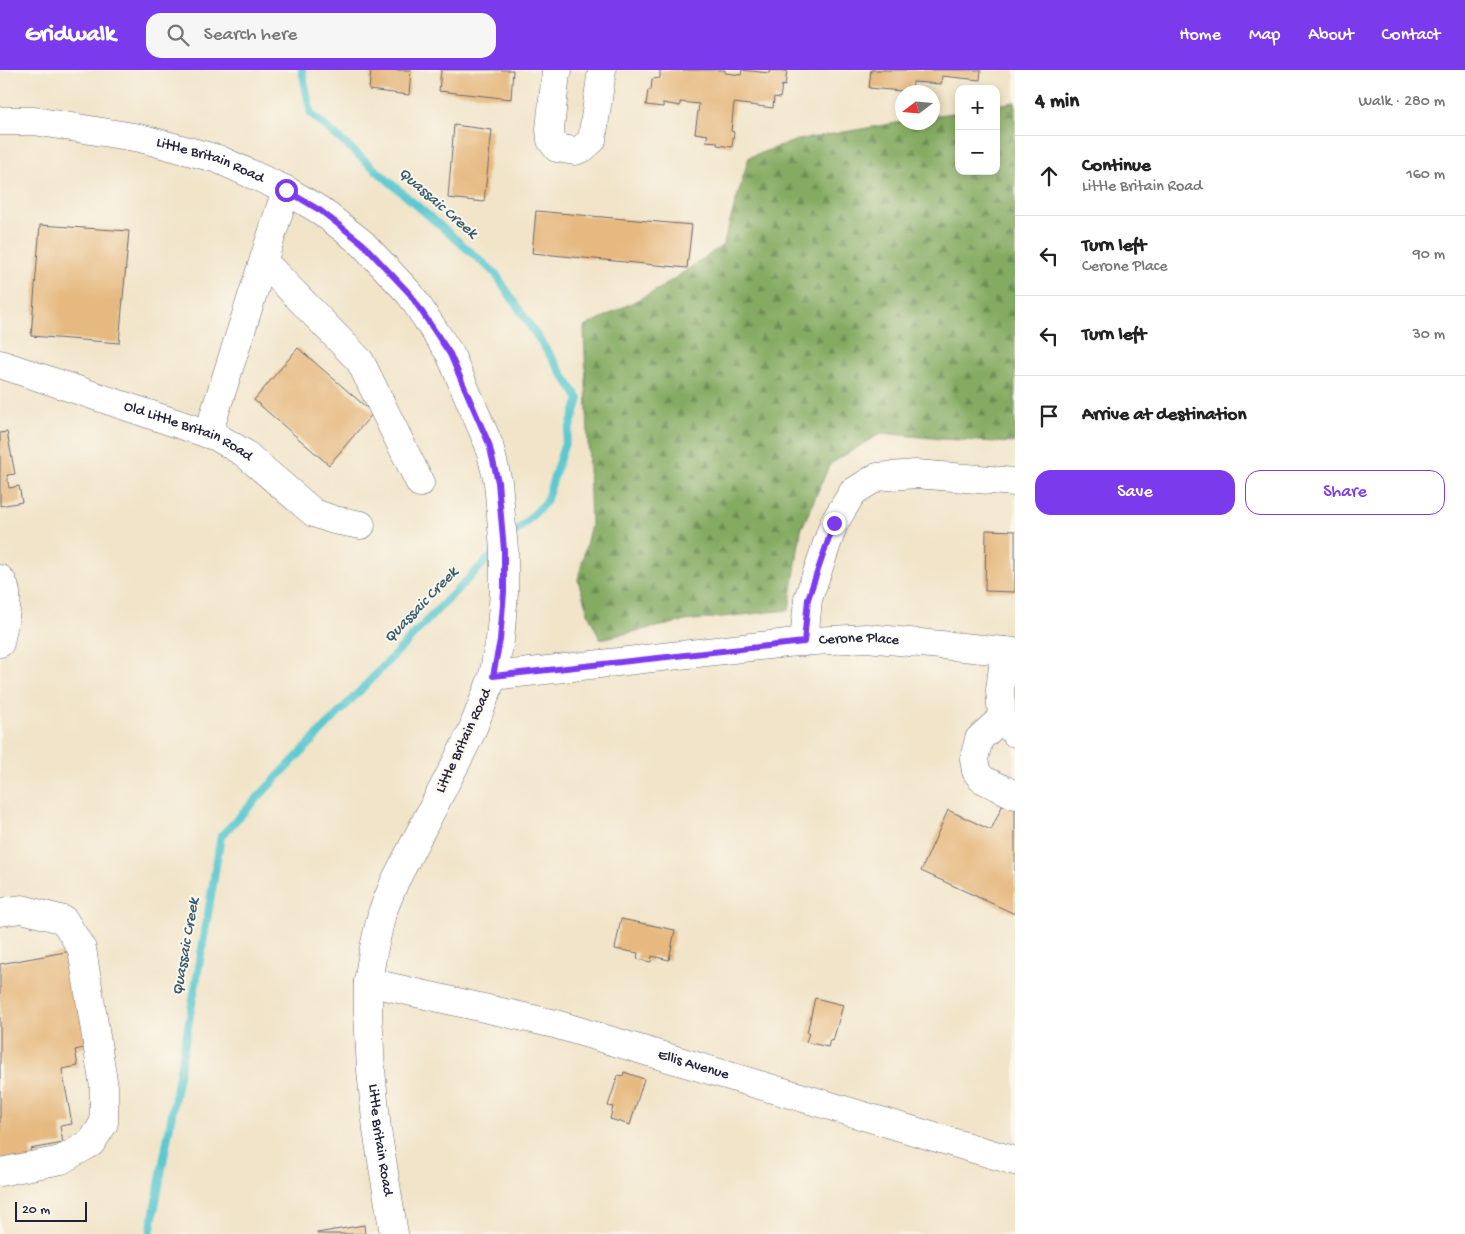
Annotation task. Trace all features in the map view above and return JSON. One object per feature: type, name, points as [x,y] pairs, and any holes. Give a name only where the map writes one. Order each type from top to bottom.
[{"type":"street","points":[[558,70],[556,72],[550,129],[551,140],[557,148],[575,151],[583,148],[592,140],[602,70]]},
{"type":"street","name":"Little Britain Road","points":[[0,120],[34,121],[140,138],[218,159],[286,190],[321,211],[362,243],[410,294],[450,354],[489,444],[498,491],[504,550],[504,592],[500,640],[493,676],[460,755],[395,882],[382,914],[368,982],[371,1070],[377,1130],[394,1234]]},
{"type":"street","points":[[208,434],[286,190]]},
{"type":"street","points":[[264,262],[360,361],[420,483]]},
{"type":"street","name":"Old Little Britain Road","points":[[0,364],[217,437],[244,453],[314,513],[334,520],[361,525]]},
{"type":"street","points":[[804,642],[808,599],[834,523],[853,492],[877,477],[916,474],[1015,482]]},
{"type":"street","points":[[0,579],[8,595],[0,643]]},
{"type":"street","name":"Cerone Place","points":[[493,676],[804,642],[867,638],[1010,652]]},
{"type":"street","points":[[1010,652],[1000,690],[1009,725],[979,738],[974,759],[976,771],[982,779],[1015,795]]},
{"type":"street","points":[[0,912],[22,910],[64,920],[82,949],[104,1087],[104,1124],[91,1143],[61,1160],[0,1172]]},
{"type":"street","name":"Ellis Avenue","points":[[368,982],[555,1024],[1015,1161]]},
{"type":"green space","points":[[1015,102],[1015,443],[941,439],[881,433],[830,464],[801,530],[789,610],[685,621],[600,639],[588,613],[578,580],[591,524],[584,327],[659,289],[723,245],[749,157],[798,140],[895,123],[895,130],[940,130],[940,115],[955,113],[955,175],[1000,175],[1000,104]]},
{"type":"building","points":[[371,70],[411,70],[409,95],[369,90]]},
{"type":"building","points":[[441,70],[513,70],[511,99],[439,91]]},
{"type":"building","points":[[660,70],[725,70],[725,73],[741,75],[742,70],[769,73],[770,70],[787,71],[785,86],[782,85],[780,98],[774,97],[773,108],[734,103],[731,131],[734,132],[732,147],[706,141],[708,135],[695,133],[699,104],[680,102],[680,106],[663,103],[663,107],[646,105],[652,79],[660,78]]},
{"type":"building","points":[[871,70],[981,70],[980,80],[942,76],[941,84],[913,82],[913,85],[895,85],[895,90],[869,88]]},
{"type":"building","points":[[454,125],[492,130],[484,202],[448,198]]},
{"type":"building","points":[[536,211],[692,225],[687,268],[532,253]]},
{"type":"building","points":[[40,225],[129,231],[119,343],[31,336]]},
{"type":"building","points":[[298,348],[373,413],[329,465],[254,400]]},
{"type":"building","points":[[7,432],[15,474],[7,475],[9,488],[19,486],[22,502],[0,506],[0,433]]},
{"type":"building","points":[[986,530],[1015,531],[1015,592],[985,591]]},
{"type":"building","points":[[1004,802],[1015,807],[1015,914],[921,871],[948,810],[991,830]]},
{"type":"building","points":[[621,919],[675,930],[669,960],[652,956],[651,962],[637,959],[638,953],[615,949]]},
{"type":"building","points":[[71,951],[88,1047],[75,1050],[78,1066],[62,1069],[72,1124],[60,1126],[63,1143],[30,1149],[32,1159],[0,1165],[0,964]]},
{"type":"building","points":[[815,998],[843,1005],[833,1041],[830,1040],[828,1047],[806,1042]]},
{"type":"building","points":[[624,1072],[644,1079],[630,1125],[610,1119],[613,1107],[608,1106],[618,1075],[623,1076]]},
{"type":"building","points":[[364,1225],[365,1234],[317,1234],[317,1233]]},
{"type":"waterway","name":"Quassaic Creek","points":[[302,70],[311,114],[495,273],[579,399],[546,502],[510,538]]},
{"type":"waterway","name":"Quassaic Creek","points":[[150,1234],[221,836],[496,551]]},
{"type":"route","points":[[286,190],[321,211],[362,243],[410,294],[450,354],[489,444],[498,482],[504,550],[504,592],[500,640],[493,676],[804,642],[808,599],[834,523]]}]
